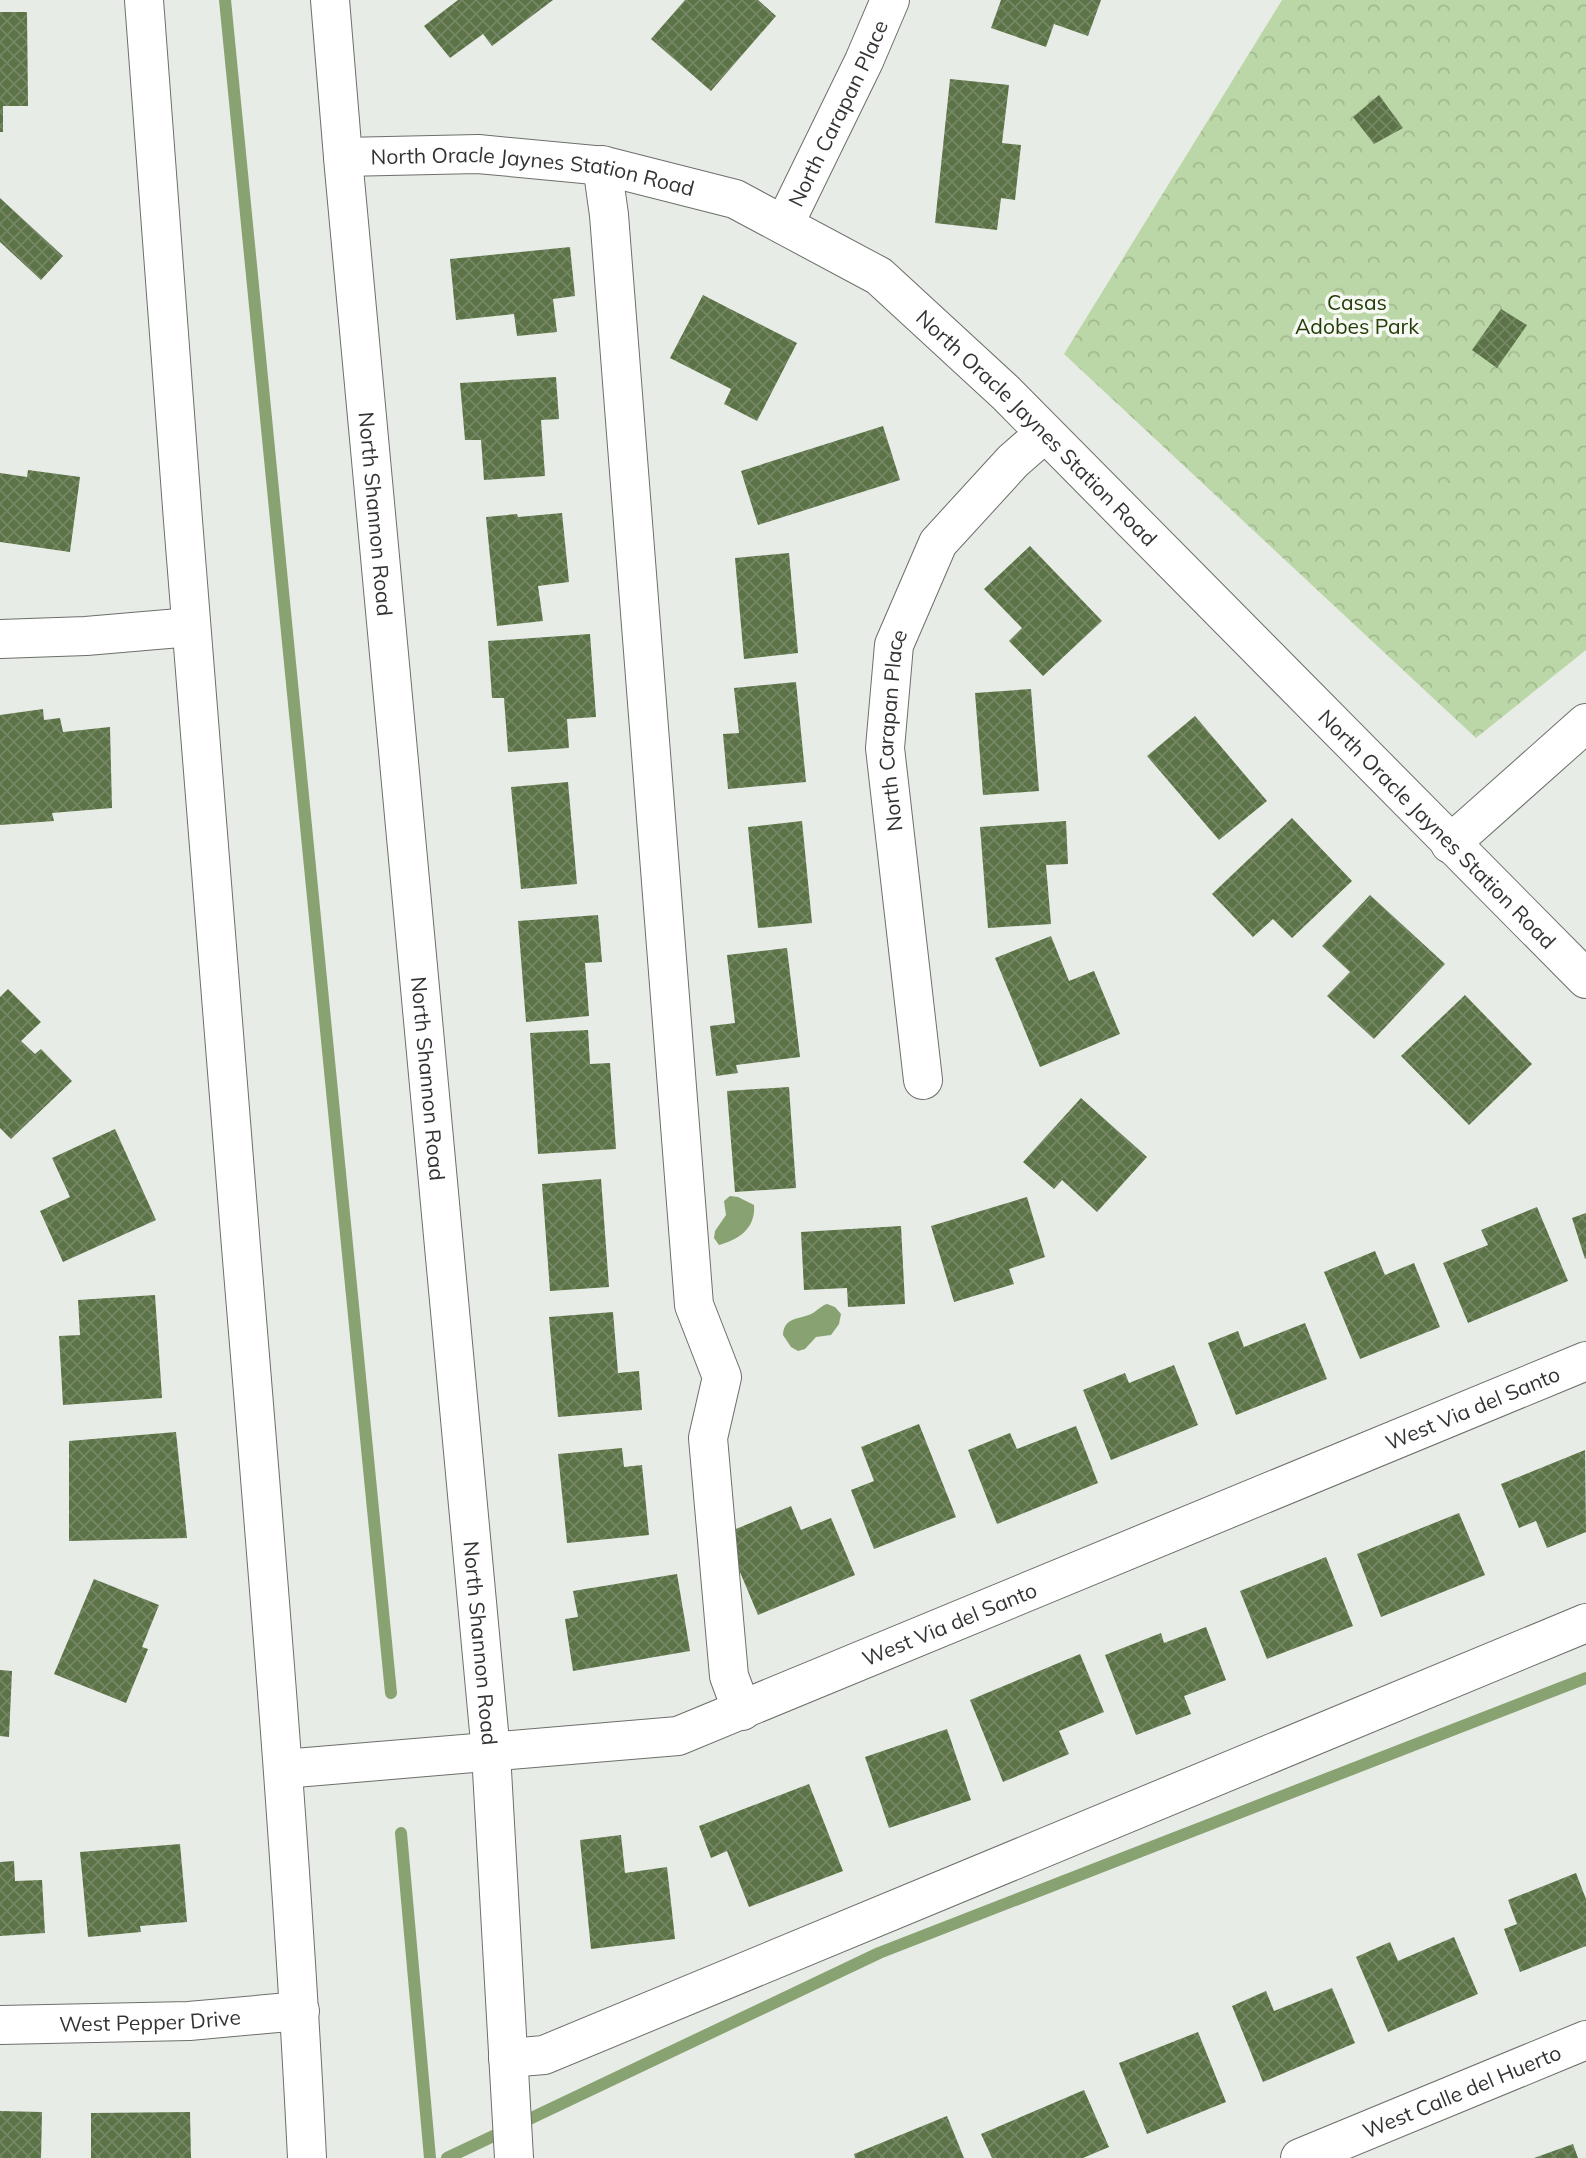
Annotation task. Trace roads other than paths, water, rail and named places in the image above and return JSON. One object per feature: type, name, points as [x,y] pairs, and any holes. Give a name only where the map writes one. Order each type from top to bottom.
[{"type":"street","points":[[144,0],[191,627],[283,1769],[307,2158]]},
{"type":"street","name":"North Shannon Road","points":[[330,0],[491,1753],[514,2158]]},
{"type":"street","name":"North Carapan Place","points":[[784,225],[864,61],[890,0]]},
{"type":"street","name":"North Oracle Jaynes Station Road","points":[[343,157],[478,154],[602,165],[735,199],[879,276],[1006,393],[1586,979]]},
{"type":"street","points":[[602,165],[609,215],[694,1306],[722,1377],[708,1438],[729,1676],[742,1711]]},
{"type":"street","name":"North Carapan Place","points":[[923,1080],[885,748],[894,645],[939,543],[1013,461],[1045,433]]},
{"type":"street","points":[[0,639],[86,636],[191,627]]},
{"type":"street","points":[[1450,844],[1586,723]]},
{"type":"street","name":"West Via del Santo","points":[[283,1769],[678,1736],[1586,1361]]},
{"type":"street","points":[[508,2058],[544,2055],[1586,1623]]},
{"type":"street","name":"West Pepper Drive","points":[[0,2025],[189,2021],[300,2011]]},
{"type":"street","name":"West Calle del Huerto","points":[[1300,2158],[1586,2040]]},
{"type":"waterway","points":[[225,0],[391,1693]]},
{"type":"waterway","points":[[447,2158],[879,1953],[1586,1678]]},
{"type":"waterway","points":[[401,1833],[430,2158]]},
{"type":"park label","name":"Casas Adobes Park","points":[[1357,314]]}]
